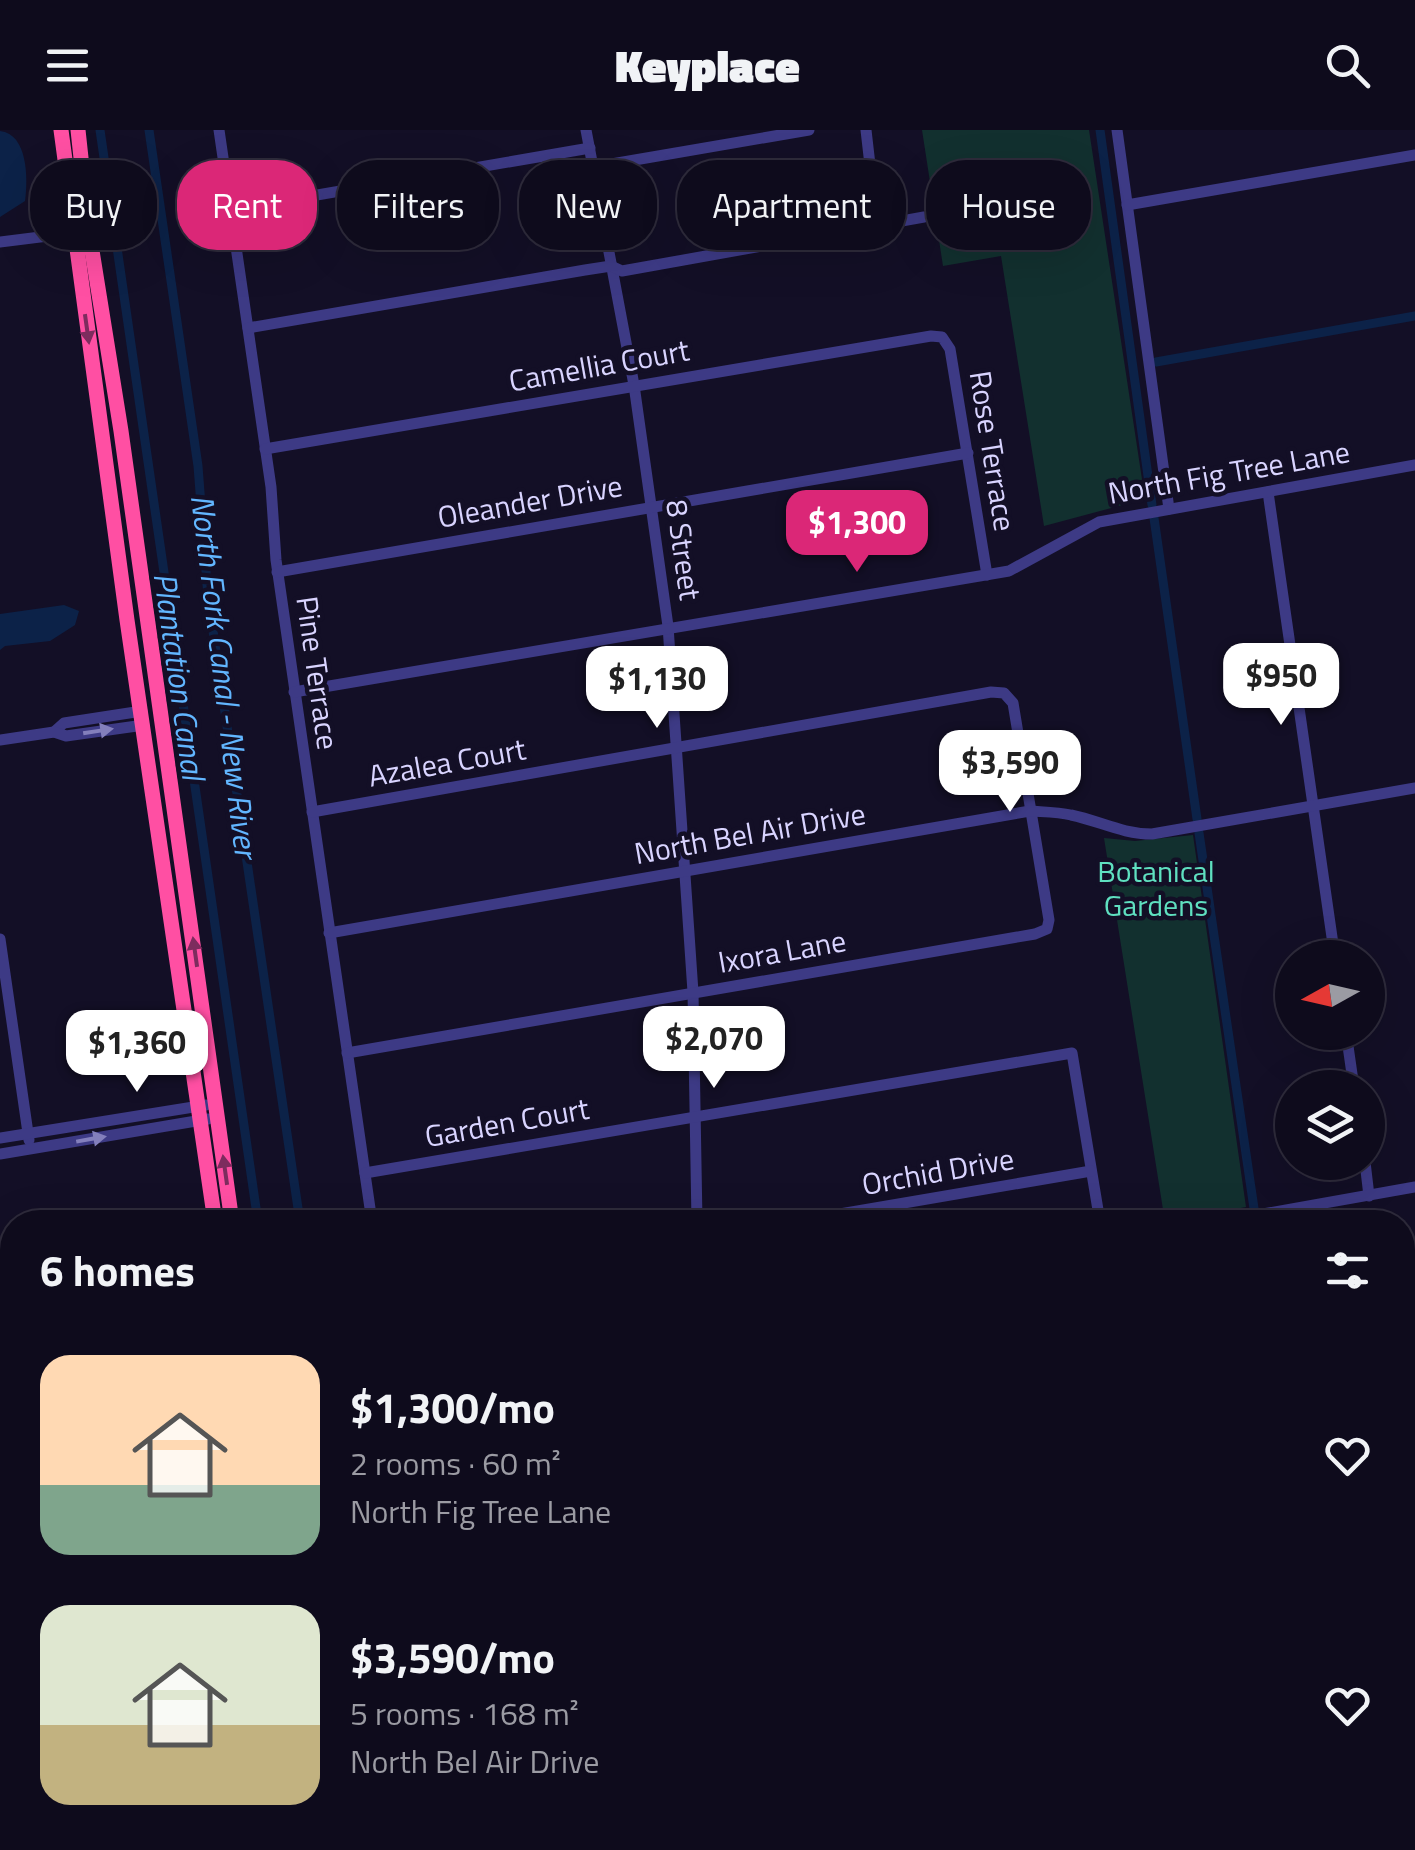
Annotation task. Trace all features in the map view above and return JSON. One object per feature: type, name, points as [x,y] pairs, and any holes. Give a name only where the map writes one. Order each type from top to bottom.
[{"type":"highway","points":[[60,130],[66,160]]},
{"type":"highway","points":[[78,130],[79,160]]},
{"type":"highway","points":[[83,250],[127,620],[213,1210]]},
{"type":"highway","points":[[84,250],[135,524],[230,1210]]},
{"type":"highway","points":[[107,467],[115,476],[118,494],[135,524]]},
{"type":"highway","points":[[127,620],[137,634],[146,696],[160,705]]},
{"type":"highway","points":[[143,718],[152,722],[172,854],[185,878]]},
{"type":"street","name":"Pine Terrace","points":[[219,130],[223,160]]},
{"type":"street","name":"8 Street","points":[[586,130],[593,160]]},
{"type":"street","points":[[630,160],[810,130]]},
{"type":"street","points":[[866,130],[869,160]]},
{"type":"street","points":[[1116,130],[1170,509]]},
{"type":"street","points":[[317,195],[590,148]]},
{"type":"street","points":[[1127,205],[1415,155]]},
{"type":"street","points":[[906,220],[924,217]]},
{"type":"street","points":[[0,242],[30,238]]},
{"type":"street","name":"Pine Terrace","points":[[236,250],[294,692],[370,1210]]},
{"type":"street","name":"8 Street","points":[[608,250],[634,386],[668,626],[693,992],[696,1210]]},
{"type":"street","points":[[248,328],[611,266],[622,270],[737,250]]},
{"type":"street","name":"Camellia Court","points":[[265,450],[942,337]]},
{"type":"street","name":"Rose Terrace","points":[[942,337],[950,349],[987,575]]},
{"type":"street","name":"Oleander Drive","points":[[278,572],[968,453]]},
{"type":"street","name":"North Fig Tree Lane","points":[[294,692],[1009,571],[1098,522],[1415,466]]},
{"type":"street","points":[[1268,492],[1332,940]]},
{"type":"street","name":"Azalea Court","points":[[312,812],[991,692],[1004,693],[1013,702],[1030,811]]},
{"type":"street","points":[[0,740],[54,732],[64,723],[143,718]]},
{"type":"street","name":"North Bel Air Drive","points":[[329,933],[1030,811],[1152,834],[1415,788]]},
{"type":"street","name":"Ixora Lane","points":[[347,1053],[1035,934],[1047,929],[1049,920],[1030,811]]},
{"type":"street","points":[[0,939],[30,1149]]},
{"type":"street","name":"Garden Court","points":[[364,1173],[1072,1053],[1091,1170]]},
{"type":"street","points":[[0,1138],[216,1111]]},
{"type":"street","points":[[0,1154],[198,1113]]},
{"type":"street","points":[[1091,1170],[1098,1210]]},
{"type":"street","name":"Orchid Drive","points":[[862,1210],[1091,1170]]},
{"type":"street","points":[[1368,1180],[1370,1196]]},
{"type":"street","points":[[1285,1210],[1415,1188]]},
{"type":"green space","points":[[922,130],[1089,130],[1145,499],[1044,526],[1001,256],[943,266],[941,250],[1091,250],[1091,160],[927,160]]},
{"type":"green space","name":"Botanical Gardens","points":[[1193,835],[1246,1207],[1163,1210],[1104,838],[1135,841]]},
{"type":"water","points":[[0,131],[16,140],[21,149],[26,181],[25,201],[0,217]]},
{"type":"water","points":[[64,605],[79,611],[75,625],[50,641],[5,646],[0,650],[0,614]]},
{"type":"waterway","name":"Plantation Canal","points":[[100,130],[256,1210]]},
{"type":"waterway","name":"North Fork Canal - New River","points":[[149,130],[198,466],[208,597],[298,1210]]},
{"type":"waterway","points":[[1100,130],[1152,505]]},
{"type":"waterway","points":[[1156,362],[1415,316]]},
{"type":"waterway","points":[[1154,518],[1197,819]]},
{"type":"waterway","points":[[1199,833],[1254,1210]]}]
